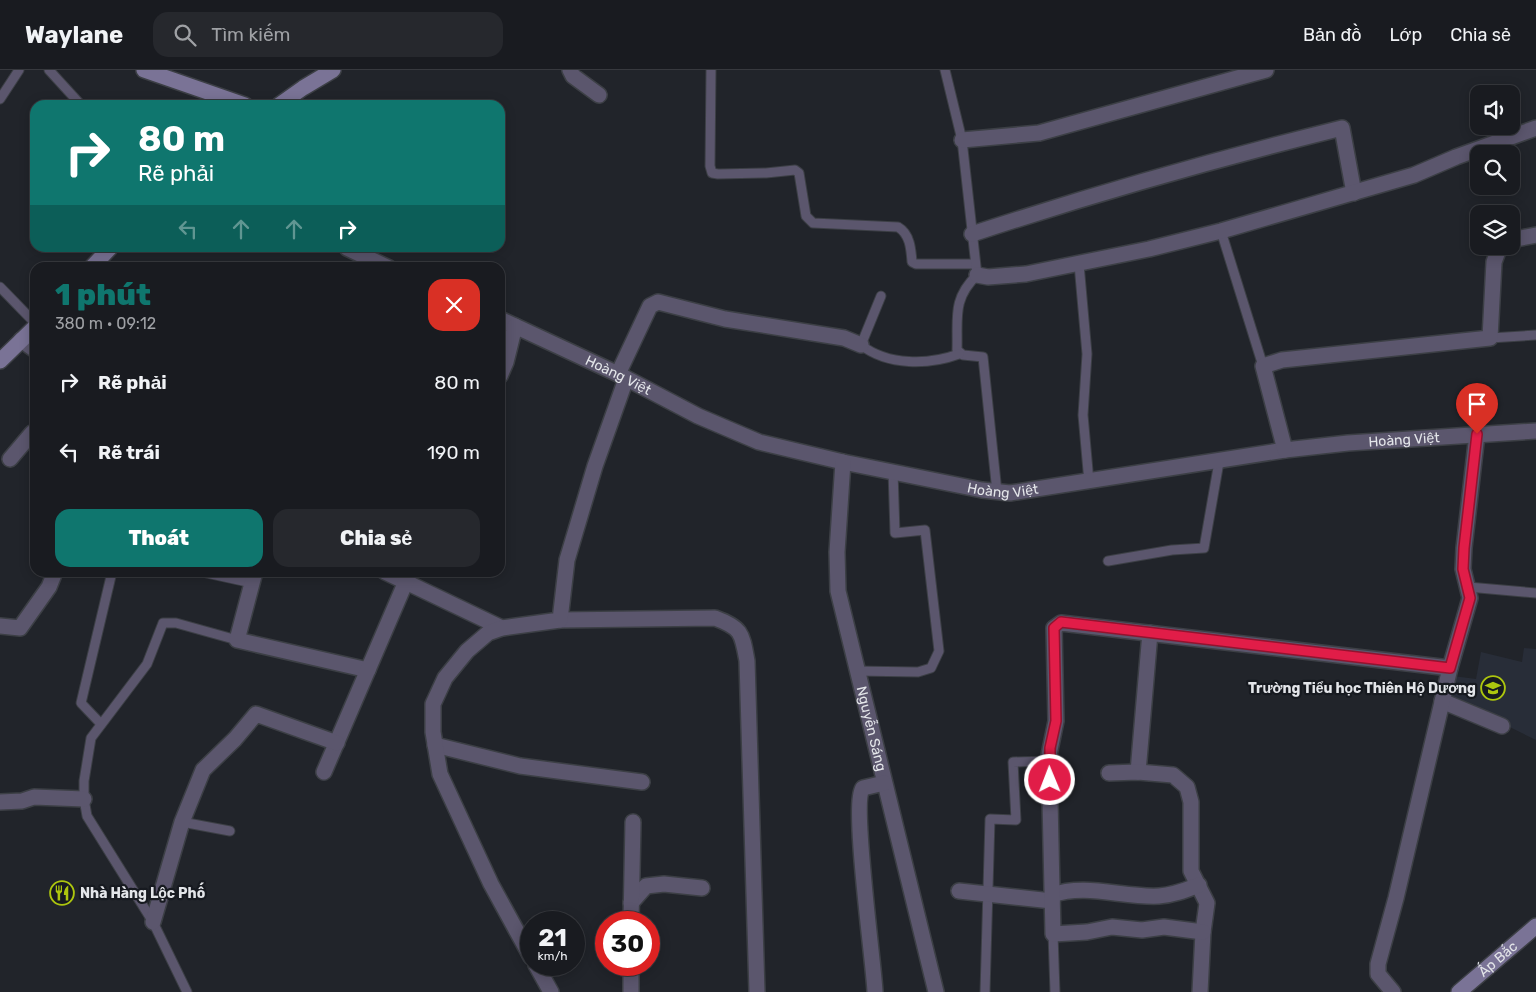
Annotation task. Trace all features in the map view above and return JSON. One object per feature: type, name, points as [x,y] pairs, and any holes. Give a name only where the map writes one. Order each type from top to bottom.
[{"type":"street","points":[[144,70],[231,100]]},
{"type":"street","points":[[286,100],[333,70]]},
{"type":"street","points":[[570,70],[573,76],[599,95]]},
{"type":"street","points":[[962,140],[1039,133],[1266,70]]},
{"type":"street","points":[[972,234],[1049,208],[1198,165],[1342,128],[1354,193]]},
{"type":"street","points":[[975,270],[988,277],[1026,274],[1079,264],[1221,231],[1414,175],[1456,157],[1536,128]]},
{"type":"street","points":[[1520,238],[1536,235]]},
{"type":"street","points":[[97,262],[106,252]]},
{"type":"street","points":[[355,252],[376,262]]},
{"type":"street","points":[[1285,450],[1263,366],[1282,360],[1490,338],[1494,262],[1497,255]]},
{"type":"street","points":[[560,620],[566,560],[622,376],[650,306],[658,302],[725,319],[844,338],[861,345]]},
{"type":"street","name":"Hoàng Việt","points":[[505,322],[622,376],[698,416],[759,442],[843,462],[1010,494],[1285,450],[1348,443],[1536,432]]},
{"type":"street","points":[[505,359],[515,326]]},
{"type":"street","points":[[0,361],[30,332]]},
{"type":"street","points":[[21,340],[30,346]]},
{"type":"street","points":[[1393,992],[1378,974],[1378,964],[1396,898],[1450,668],[1470,598],[1463,569],[1477,434]]},
{"type":"street","points":[[10,459],[30,435]]},
{"type":"street","name":"Nguyễn Sáng","points":[[843,462],[837,552],[838,591],[856,671],[936,992]]},
{"type":"street","points":[[0,626],[20,628],[49,587],[53,577]]},
{"type":"street","points":[[254,578],[237,640],[368,670]]},
{"type":"street","points":[[324,772],[408,578],[502,628]]},
{"type":"street","points":[[520,936],[459,818],[440,774],[435,745],[433,704],[445,678],[479,640],[502,628],[560,620],[715,618],[735,625],[744,641],[747,661],[756,992]]},
{"type":"street","points":[[1203,932],[1164,927],[1142,930],[1112,927],[1087,932],[1053,934],[1049,761],[1056,721],[1054,628],[1057,624],[1061,622],[1450,668]]},
{"type":"street","points":[[1138,772],[1150,634]]},
{"type":"street","points":[[1442,701],[1502,726]]},
{"type":"street","points":[[153,922],[182,822],[203,770],[236,739],[256,714],[336,743]]},
{"type":"street","points":[[435,745],[520,766],[642,782]]},
{"type":"street","points":[[1109,774],[1138,772],[1173,775],[1188,788],[1191,802],[1191,871],[1207,903],[1203,932],[1200,992]]},
{"type":"street","points":[[875,992],[860,828],[860,798],[863,788],[884,783]]},
{"type":"street","points":[[0,802],[22,801],[34,797],[84,799]]},
{"type":"street","points":[[630,911],[633,822]]},
{"type":"street","points":[[630,903],[646,886],[664,884],[702,888]]},
{"type":"street","points":[[959,891],[1052,898],[1067,890],[1158,896],[1183,892],[1199,884]]},
{"type":"street","name":"Ấp Bắc","points":[[1459,992],[1536,926]]},
{"type":"street","points":[[542,976],[551,992]]},
{"type":"street","points":[[631,976],[631,992]]},
{"type":"lane","points":[[0,99],[20,70]]},
{"type":"lane","points":[[49,70],[76,100]]},
{"type":"lane","points":[[711,70],[710,166],[712,172],[718,174],[766,173],[795,170],[799,173],[806,216],[813,223],[898,227],[904,231],[908,239],[912,262],[975,270]]},
{"type":"lane","points":[[945,70],[962,140],[975,270],[963,290],[958,304],[957,350],[959,354]]},
{"type":"lane","points":[[1221,231],[1263,366]]},
{"type":"lane","points":[[1079,264],[1088,354],[1083,414],[1089,482]]},
{"type":"lane","points":[[0,287],[30,318]]},
{"type":"lane","points":[[881,296],[861,345],[872,353],[901,360],[941,361],[959,354],[983,357],[997,492]]},
{"type":"lane","points":[[1490,338],[1536,335]]},
{"type":"lane","points":[[1108,561],[1172,550],[1204,548],[1219,462]]},
{"type":"lane","points":[[856,671],[918,672],[931,668],[939,652],[925,530],[895,533],[893,471]]},
{"type":"lane","points":[[101,724],[81,702],[111,577]]},
{"type":"lane","points":[[1468,587],[1536,593]]},
{"type":"lane","points":[[187,992],[153,922],[86,816],[84,799],[89,747],[91,738],[147,664],[163,623],[176,623],[237,640]]},
{"type":"lane","points":[[985,992],[990,819],[1016,820],[1013,762],[1049,761]]},
{"type":"lane","points":[[182,822],[230,831]]},
{"type":"lane","points":[[1053,934],[1055,992]]},
{"type":"shaded area","name":"Trường Tiểu học Thiên Hộ Dương","points":[[1524,648],[1536,649],[1536,740],[1448,697],[1453,676],[1476,679],[1481,652],[1522,662]]},
{"type":"place","name":"Trường Tiểu học Thiên Hộ Dương","points":[[1493,688]]},
{"type":"place","name":"Nhà Hàng Lộc Phố","points":[[62,893]]},
{"type":"route","points":[[1050,780],[1049,755],[1056,721],[1054,628],[1061,622],[1450,668],[1470,598],[1463,569],[1477,434]]}]
